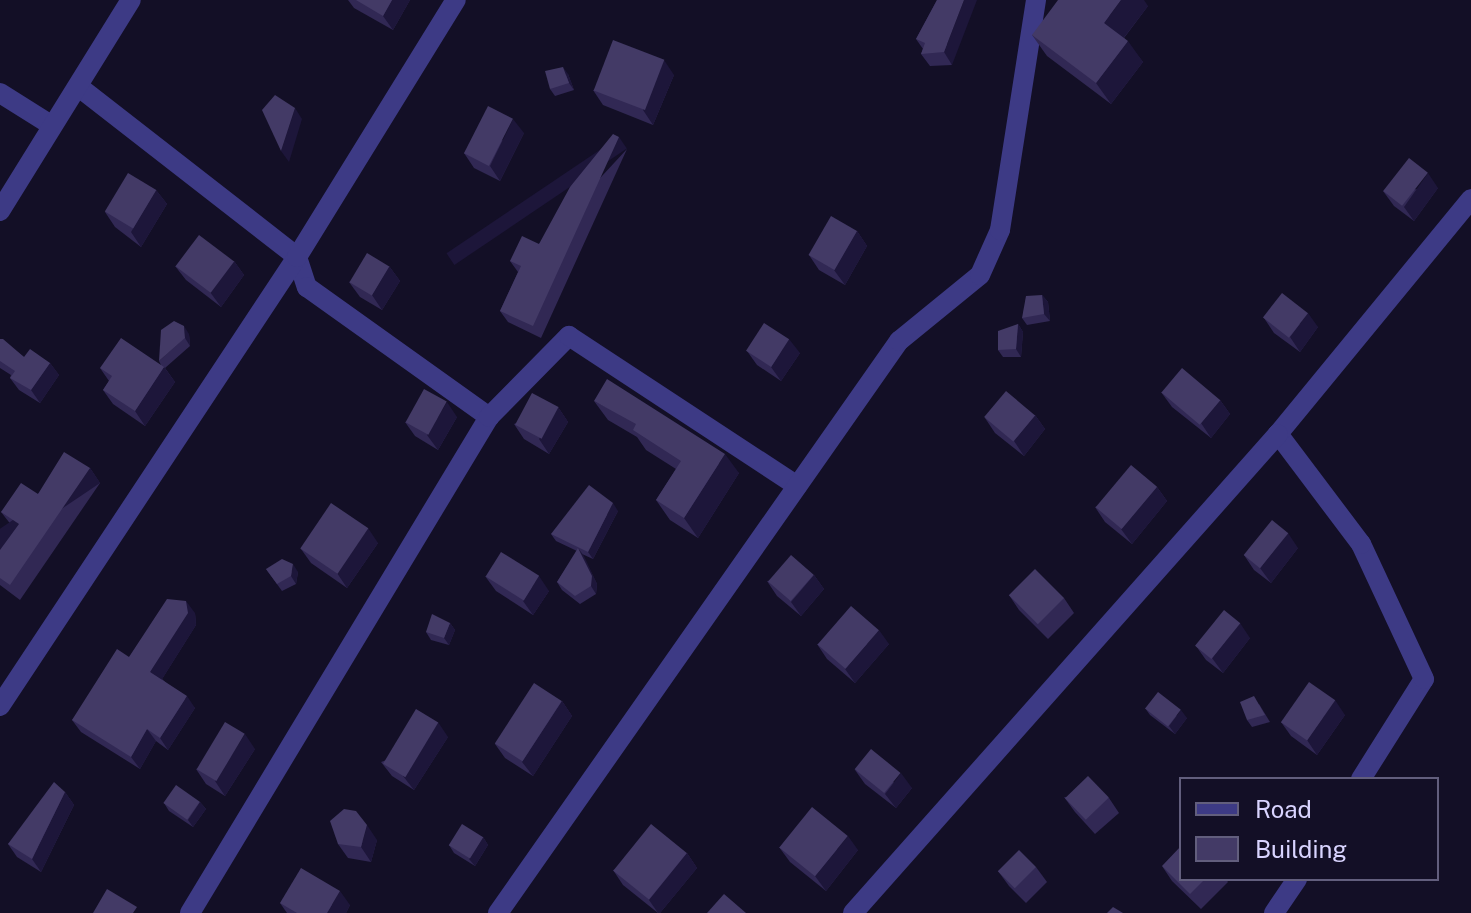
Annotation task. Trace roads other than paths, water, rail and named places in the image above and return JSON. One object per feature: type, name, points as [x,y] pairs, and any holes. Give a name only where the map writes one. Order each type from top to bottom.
[{"type":"street","points":[[0,211],[131,0]]},
{"type":"street","points":[[0,706],[297,257],[456,0]]},
{"type":"street","points":[[498,913],[899,341],[980,275],[1000,230],[1036,0]]},
{"type":"street","points":[[79,87],[297,257],[307,287],[489,417]]},
{"type":"street","points":[[0,93],[51,125]]},
{"type":"street","points":[[853,913],[1278,434],[1471,199]]},
{"type":"street","points":[[190,913],[489,417],[569,336],[797,486]]},
{"type":"street","points":[[1278,434],[1361,544],[1424,679],[1362,777]]},
{"type":"street","points":[[1274,913],[1296,881]]}]
